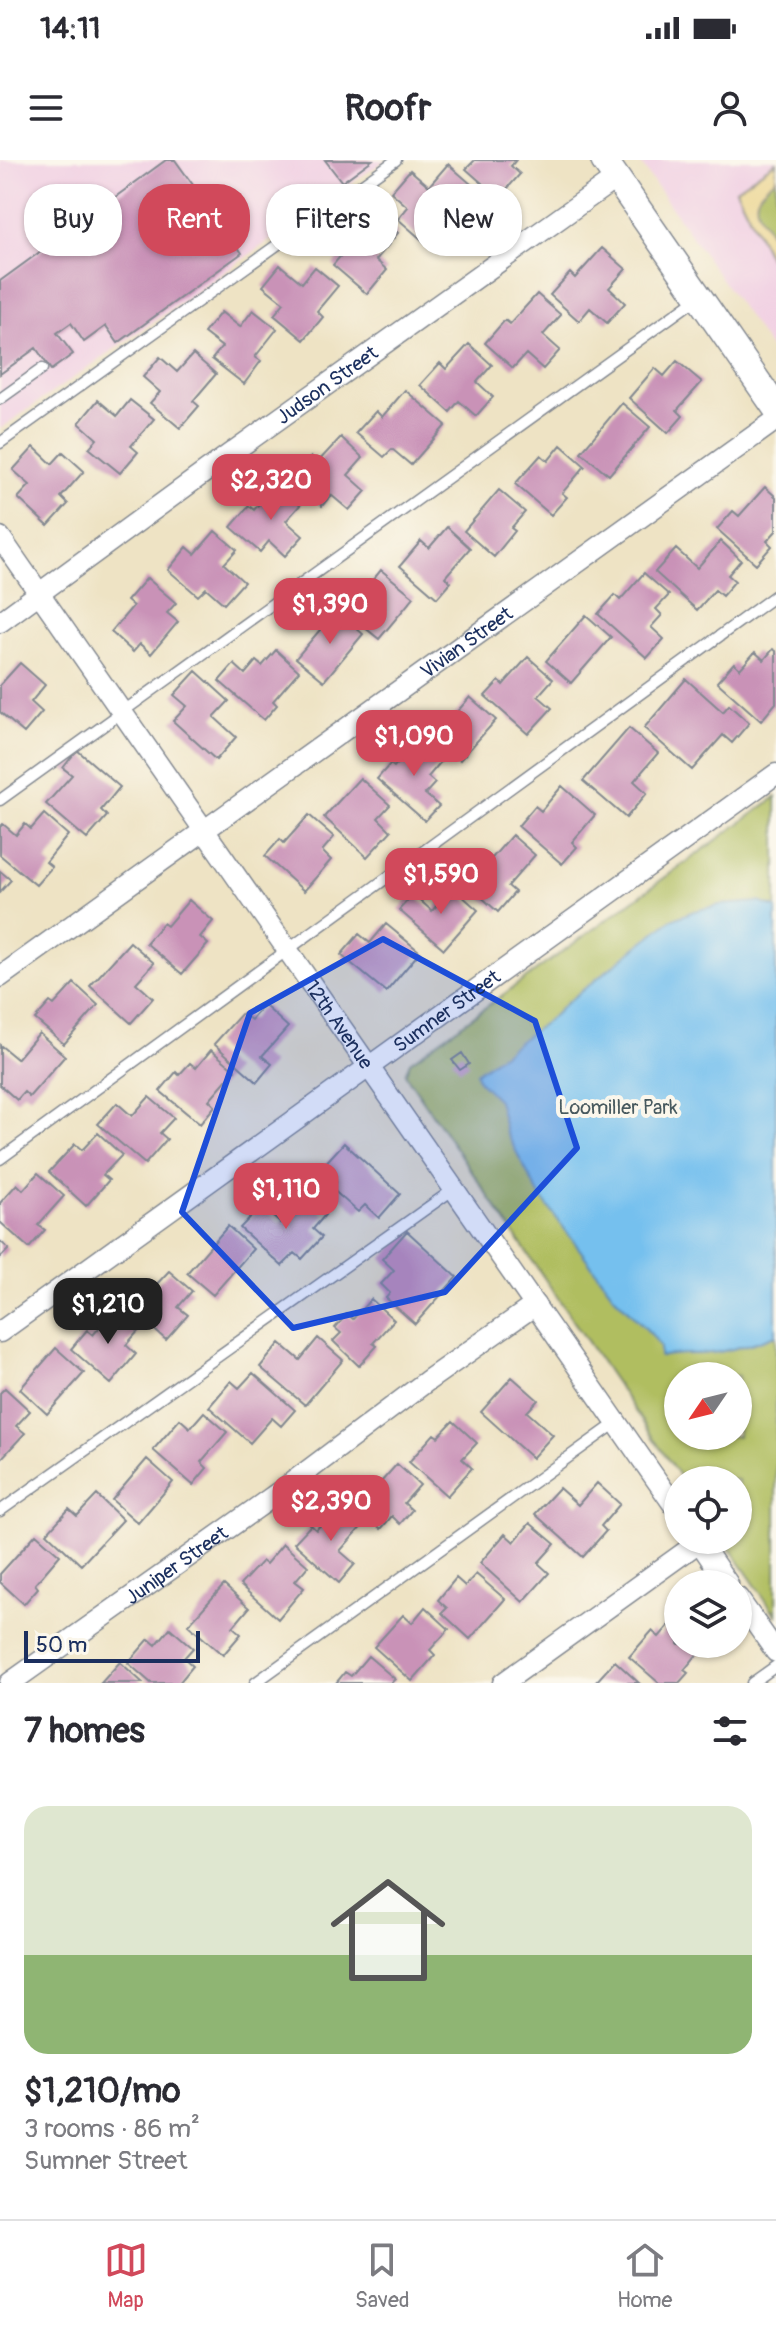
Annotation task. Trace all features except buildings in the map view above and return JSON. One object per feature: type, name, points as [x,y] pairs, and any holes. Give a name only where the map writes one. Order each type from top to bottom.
[{"type":"street","points":[[610,169],[776,408]]},
{"type":"street","name":"Judson Street","points":[[0,622],[610,169]]},
{"type":"street","name":"Vivian Street","points":[[0,977],[776,420]]},
{"type":"street","name":"12th Avenue","points":[[0,537],[664,1491]]},
{"type":"street","name":"Sumner Street","points":[[0,1332],[776,774]]},
{"type":"street","name":"Juniper Street","points":[[10,1683],[535,1305]]},
{"type":"street","points":[[503,1683],[680,1554]]},
{"type":"street","points":[[752,1618],[776,1652]]},
{"type":"lane","points":[[0,443],[396,160]]},
{"type":"lane","points":[[0,800],[699,297]]},
{"type":"lane","points":[[0,399],[42,369]]},
{"type":"lane","points":[[0,1159],[776,595]]},
{"type":"lane","points":[[0,1511],[454,1189]]},
{"type":"lane","points":[[255,1683],[616,1423]]},
{"type":"lane","points":[[752,1683],[776,1666]]},
{"type":"highlighted area","points":[[383,939],[535,1021],[577,1148],[445,1292],[293,1328],[182,1212],[250,1013]]},
{"type":"shaded area","points":[[0,160],[385,160],[351,184],[266,184],[266,243],[250,254],[250,184],[138,184],[138,256],[248,256],[0,429]]},
{"type":"shaded area","points":[[638,160],[776,160],[776,357]]},
{"type":"green space","points":[[776,162],[776,271],[736,189]]},
{"type":"green space","name":"Loomiller Park","points":[[776,797],[776,1615],[752,1580],[752,1570],[745,1570],[734,1554],[752,1554],[752,1466],[672,1466],[405,1074],[410,1062]]},
{"type":"sand","points":[[776,162],[776,179],[758,196],[756,203],[775,245],[776,271],[736,189]]},
{"type":"water","name":"Loomiller Park","points":[[759,902],[776,908],[776,1335],[720,1352],[660,1357],[660,1346],[614,1296],[538,1193],[506,1132],[498,1100],[478,1080],[476,1073],[551,1018],[671,920],[720,905]]}]
